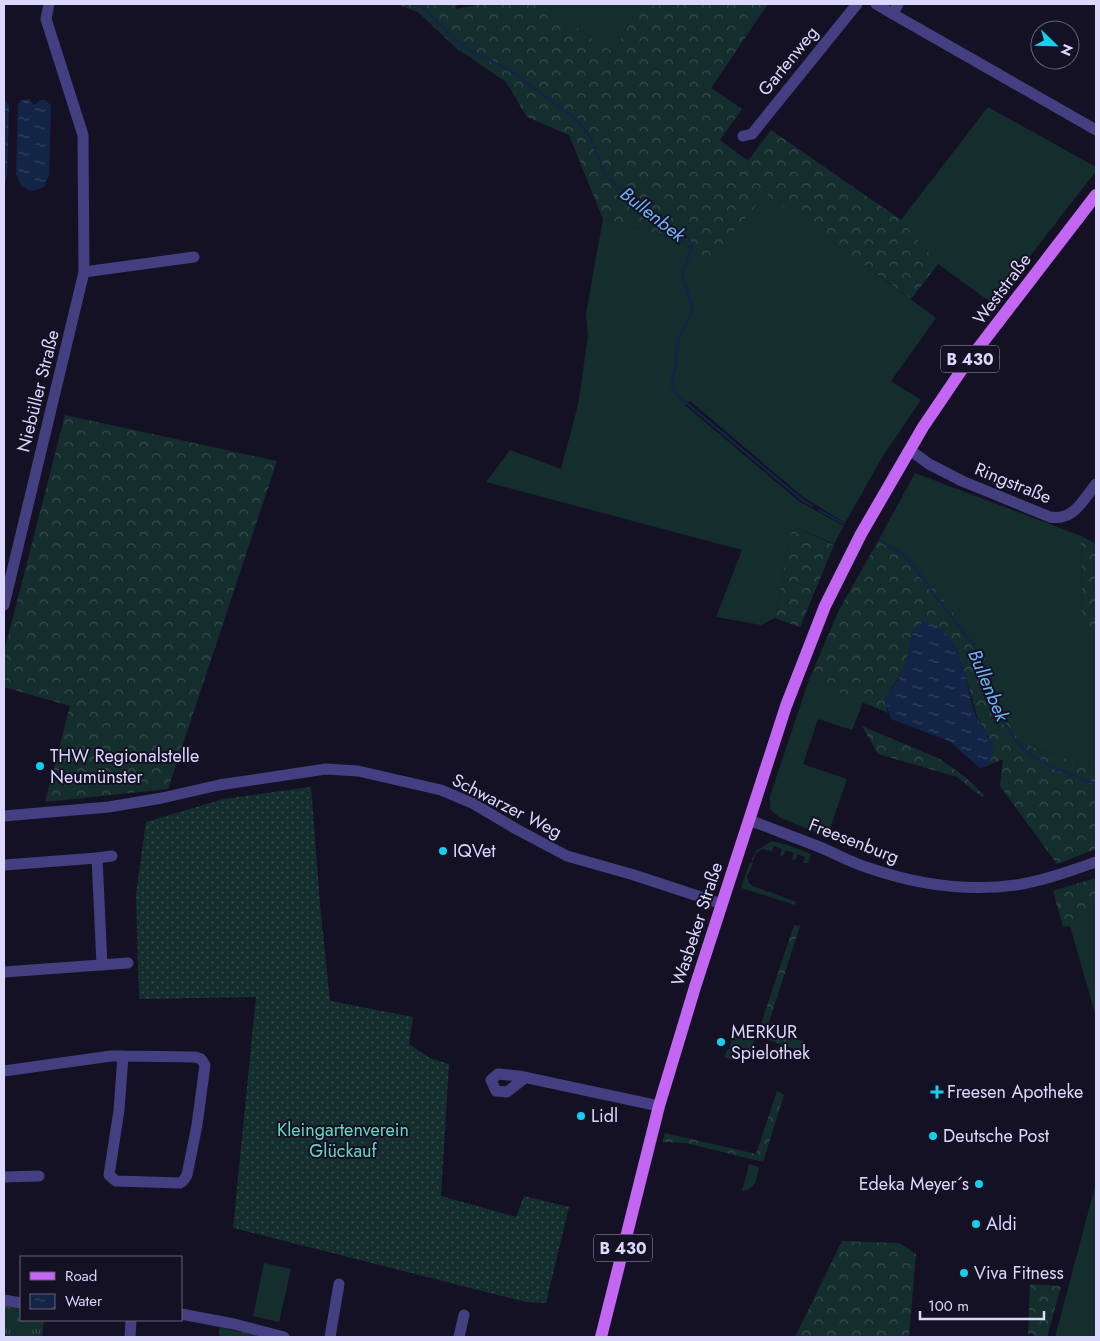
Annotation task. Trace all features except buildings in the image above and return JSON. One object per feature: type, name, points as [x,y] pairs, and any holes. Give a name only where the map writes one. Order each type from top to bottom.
[{"type":"main road","name":"Weststraße","points":[[860,534],[923,427],[963,368],[1096,195]]},
{"type":"main road","name":"Wasbeker Straße","points":[[602,1337],[659,1106],[722,904],[786,706],[825,606],[860,534]]},
{"type":"street","name":"Niebüller Straße","points":[[4,605],[84,272],[83,135],[46,19],[48,4]]},
{"type":"street","name":"Gartenweg","points":[[743,136],[752,134],[858,4]]},
{"type":"street","points":[[876,4],[895,9],[1096,130]]},
{"type":"street","points":[[84,272],[194,257]]},
{"type":"street","name":"Ringstraße","points":[[910,450],[929,464],[962,481],[1050,517],[1060,519],[1071,514],[1096,484]]},
{"type":"street","name":"Schwarzer Weg","points":[[4,816],[109,807],[162,798],[219,785],[326,769],[358,771],[441,790],[474,804],[568,856],[634,875],[722,904]]},
{"type":"street","name":"Freesenburg","points":[[749,820],[818,846],[864,867],[901,878],[943,886],[977,888],[1016,884],[1046,879],[1096,862]]},
{"type":"street","points":[[4,865],[112,856]]},
{"type":"street","points":[[97,858],[102,965]]},
{"type":"street","points":[[4,972],[128,963]]},
{"type":"street","points":[[4,1071],[123,1056],[195,1057],[202,1059],[204,1062],[197,1125],[186,1175],[180,1183],[116,1181],[109,1175],[119,1116],[123,1056]]},
{"type":"street","points":[[525,1078],[659,1106]]},
{"type":"street","points":[[4,1177],[38,1176]]},
{"type":"street","points":[[330,1337],[339,1284]]},
{"type":"street","points":[[4,1300],[20,1303]]},
{"type":"street","points":[[182,1314],[234,1324],[284,1337]]},
{"type":"street","points":[[459,1337],[464,1315]]},
{"type":"street","points":[[130,1337],[131,1321]]},
{"type":"green space","points":[[396,4],[457,4],[455,9],[482,4],[542,4],[614,53],[639,4],[768,4],[711,88],[742,109],[720,140],[748,161],[771,130],[901,220],[938,264],[911,299],[766,194],[708,261],[680,240],[603,219],[569,135],[527,117],[506,82],[455,47],[418,12]]},
{"type":"green space","points":[[542,4],[639,4],[614,53]]},
{"type":"green space","points":[[988,107],[1096,167],[1096,171],[993,304],[938,264],[901,220]]},
{"type":"green space","points":[[766,193],[936,318],[891,381],[921,400],[883,456],[845,523],[803,497],[690,401],[685,405],[800,502],[844,526],[834,544],[792,526],[775,618],[761,625],[716,617],[742,550],[486,482],[510,450],[561,469],[578,405],[588,336],[586,313],[603,219],[680,240],[708,261]]},
{"type":"green space","points":[[65,415],[277,461],[168,789],[45,802],[70,706],[4,687],[4,652]]},
{"type":"green space","points":[[915,473],[1081,536],[1082,622],[1096,632],[1096,769],[1021,743],[1000,709],[981,647],[908,555],[879,539]]},
{"type":"green space","points":[[792,526],[834,545],[800,627],[775,618]]},
{"type":"green space","points":[[1081,536],[1096,544],[1096,632],[1082,622]]},
{"type":"green space","points":[[879,539],[908,555],[981,647],[1000,709],[1021,743],[1096,769],[1096,849],[1057,864],[1000,786],[1003,759],[987,766],[993,752],[991,741],[978,719],[958,651],[913,630],[905,668],[884,699],[888,713],[809,680],[839,610]]},
{"type":"green space","points":[[809,680],[863,702],[852,730],[818,719],[803,764],[847,779],[827,837],[779,817],[770,809],[770,796]]},
{"type":"green space","points":[[862,726],[940,759],[964,776],[985,796],[982,797],[957,777],[878,754]]},
{"type":"green space","name":"Kleingartenverein Glückauf","points":[[311,787],[330,1001],[413,1017],[409,1044],[430,1058],[449,1064],[441,1196],[516,1217],[524,1196],[569,1207],[546,1303],[526,1302],[233,1228],[256,997],[139,999],[136,894],[146,822],[224,799]]},
{"type":"green space","points":[[772,841],[811,854],[808,863],[803,863],[805,857],[797,854],[795,860],[792,859],[794,853],[786,850],[783,856],[780,855],[782,849],[774,846],[772,851],[762,849],[756,853],[753,861],[751,860],[757,850]]},
{"type":"green space","points":[[750,862],[753,863],[747,877],[749,883],[796,902],[795,905],[741,888]]},
{"type":"green space","points":[[1096,878],[1096,904],[1063,927],[1053,891]]},
{"type":"green space","points":[[1096,904],[1096,1030],[1095,1013],[1070,926],[1063,927]]},
{"type":"green space","points":[[794,925],[800,926],[767,1028],[803,1041],[800,1051],[757,1036]]},
{"type":"green space","points":[[734,1029],[757,1036],[750,1050],[737,1046],[732,1060],[724,1057],[727,1050],[729,1050]]},
{"type":"green space","points":[[777,1091],[784,1095],[763,1162],[686,1143],[662,1142],[665,1133],[756,1154]]},
{"type":"green space","points":[[749,1164],[759,1167],[755,1183],[747,1190],[742,1191]]},
{"type":"green space","points":[[1096,1183],[1096,1337],[1055,1337]]},
{"type":"green space","points":[[842,1241],[899,1243],[916,1254],[909,1337],[795,1337]]},
{"type":"green space","points":[[264,1263],[291,1269],[279,1322],[253,1316]]},
{"type":"green space","points":[[1030,1284],[1061,1287],[1047,1337],[1034,1337],[1034,1334],[1028,1334]]},
{"type":"green space","points":[[4,1304],[20,1307],[20,1321],[44,1321],[42,1337],[4,1337]]},
{"type":"green space","points":[[220,1327],[261,1337],[219,1337]]},
{"type":"water","points":[[4,99],[9,105],[7,175],[4,184]]},
{"type":"water","points":[[29,99],[34,105],[40,100],[46,100],[51,106],[49,175],[44,187],[32,191],[21,186],[16,174],[18,105],[20,101]]},
{"type":"water","points":[[926,621],[940,628],[950,638],[957,650],[973,707],[978,720],[992,743],[993,754],[987,766],[980,768],[949,741],[891,719],[884,699],[897,681],[907,662],[911,635],[919,625]]},
{"type":"waterway","name":"Bullenbek","points":[[417,4],[428,12],[452,37],[468,49],[511,71],[578,121],[590,137],[607,178],[688,238],[692,245],[682,276],[693,309],[679,338],[672,387],[677,395],[801,499],[812,506]]},
{"type":"waterway","name":"Bullenbek","points":[[819,510],[844,524]]},
{"type":"waterway","name":"Bullenbek","points":[[880,541],[905,556],[973,645],[996,710],[1018,744],[1049,766],[1096,784]]},
{"type":"place","name":"THW Regionalstelle Neumünster","points":[[40,766]]},
{"type":"place","name":"IQVet","points":[[443,851]]},
{"type":"place","name":"MERKUR Spielothek","points":[[721,1042]]},
{"type":"place","name":"Freesen Apotheke","points":[[937,1092]]},
{"type":"place","name":"Lidl","points":[[581,1116]]},
{"type":"place","name":"Deutsche Post","points":[[933,1136]]},
{"type":"place","name":"Edeka Meyer´s","points":[[979,1184]]},
{"type":"place","name":"Aldi","points":[[976,1224]]},
{"type":"place","name":"Viva Fitness","points":[[964,1273]]}]
